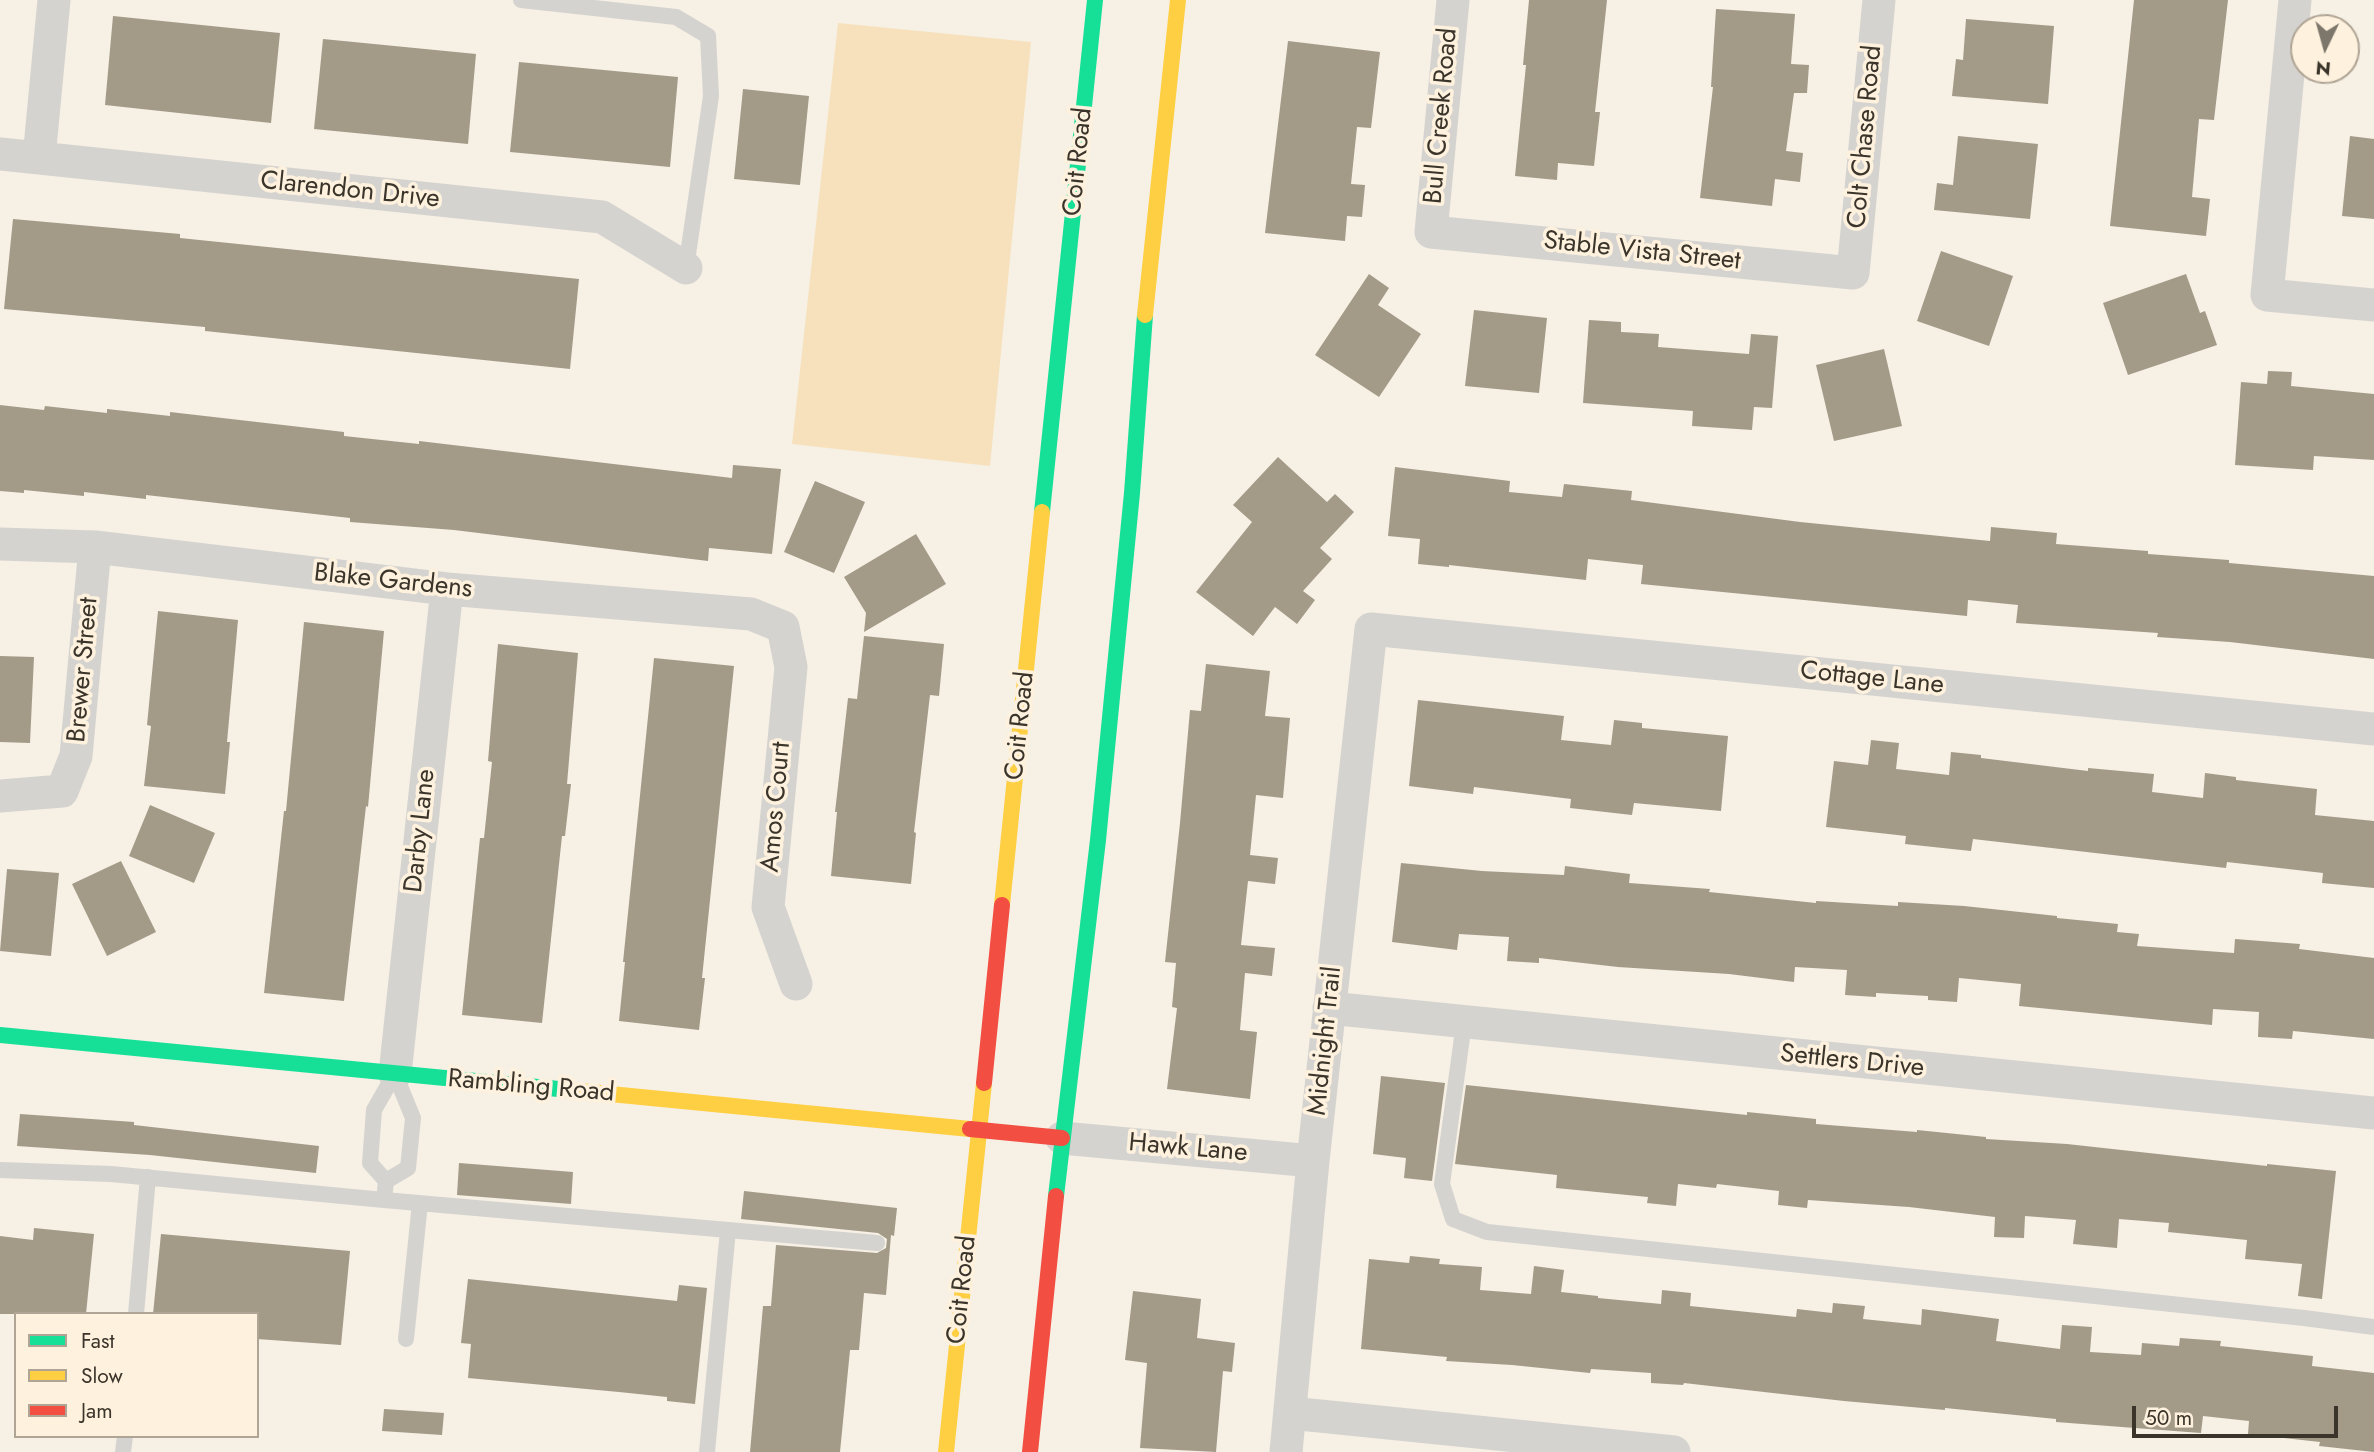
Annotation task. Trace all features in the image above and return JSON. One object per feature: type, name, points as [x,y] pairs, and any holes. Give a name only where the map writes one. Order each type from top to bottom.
[{"type":"main road","name":"Coit Road","points":[[946,1452],[1096,0]]},
{"type":"main road","points":[[1030,1452],[1062,1138],[1098,840],[1132,493],[1143,338],[1178,0]]},
{"type":"main road","name":"Rambling Road","points":[[0,1035],[1062,1138]]},
{"type":"street","points":[[39,158],[54,0]]},
{"type":"street","name":"Bull Creek Road","points":[[1431,232],[1453,0]]},
{"type":"street","name":"Colt Chase Road","points":[[1853,273],[1880,0]]},
{"type":"street","points":[[2295,0],[2267,295],[2374,305]]},
{"type":"street","name":"Clarendon Drive","points":[[0,154],[602,217],[685,268]]},
{"type":"street","name":"Stable Vista Street","points":[[1431,232],[1853,273]]},
{"type":"street","name":"Blake Gardens","points":[[0,544],[95,547],[447,589],[751,614],[783,627]]},
{"type":"street","name":"Brewer Street","points":[[0,796],[62,791],[76,756],[95,547]]},
{"type":"street","name":"Darby Lane","points":[[395,1074],[447,589]]},
{"type":"street","name":"Amos Court","points":[[783,627],[791,667],[768,907],[796,984]]},
{"type":"street","name":"Cottage Lane","points":[[1370,629],[2374,729]]},
{"type":"street","name":"Midnight Trail","points":[[1286,1452],[1313,1161],[1370,629]]},
{"type":"street","name":"Settlers Drive","points":[[1329,1009],[2374,1113]]},
{"type":"street","name":"Hawk Lane","points":[[1062,1138],[1313,1161]]},
{"type":"street","points":[[1290,1413],[1588,1448],[1674,1452]]},
{"type":"lane","points":[[521,0],[676,17],[708,36],[711,96],[685,268]]},
{"type":"lane","points":[[1464,1023],[1442,1184],[1453,1219],[1486,1232],[2304,1318],[2374,1328]]},
{"type":"lane","points":[[386,1181],[408,1168],[413,1118],[395,1074]]},
{"type":"lane","points":[[384,1200],[386,1181],[370,1163],[374,1111],[395,1074]]},
{"type":"lane","points":[[0,1170],[148,1177],[877,1243]]},
{"type":"lane","points":[[136,1312],[148,1177]]},
{"type":"lane","points":[[406,1339],[420,1203]]},
{"type":"lane","points":[[707,1452],[728,1230]]},
{"type":"shaded area","points":[[838,23],[1031,42],[990,466],[792,444]]},
{"type":"building","points":[[1529,0],[1607,0],[1595,112],[1600,112],[1594,166],[1558,163],[1557,180],[1515,176],[1526,65],[1523,65]]},
{"type":"building","points":[[2134,0],[2228,0],[2214,120],[2199,119],[2192,197],[2210,199],[2206,236],[2110,226]]},
{"type":"building","points":[[1716,9],[1795,14],[1791,64],[1809,65],[1807,93],[1794,93],[1786,151],[1803,153],[1800,182],[1775,179],[1772,206],[1700,198],[1713,87]]},
{"type":"building","points":[[113,16],[280,33],[271,123],[105,105]]},
{"type":"building","points":[[1966,19],[2054,26],[2048,104],[1952,96],[1956,59],[1963,60]]},
{"type":"building","points":[[323,39],[476,54],[468,144],[314,129]]},
{"type":"building","points":[[1288,41],[1380,52],[1371,128],[1357,127],[1351,184],[1365,185],[1362,217],[1347,216],[1345,241],[1265,233]]},
{"type":"building","points":[[519,62],[678,77],[670,167],[510,152]]},
{"type":"building","points":[[743,89],[809,96],[800,185],[734,179]]},
{"type":"building","points":[[1958,136],[2038,144],[2030,219],[1934,210],[1937,183],[1953,185]]},
{"type":"building","points":[[2350,136],[2374,139],[2374,219],[2342,216]]},
{"type":"building","points":[[13,219],[180,234],[180,238],[579,279],[570,369],[205,331],[205,327],[4,309]]},
{"type":"building","points":[[1941,251],[2013,276],[1989,346],[1917,321]]},
{"type":"building","points":[[1369,274],[1389,288],[1378,305],[1421,334],[1379,397],[1315,355]]},
{"type":"building","points":[[2186,274],[2200,313],[2205,311],[2217,345],[2128,375],[2103,303]]},
{"type":"building","points":[[1474,310],[1547,318],[1539,393],[1465,386]]},
{"type":"building","points":[[1589,320],[1621,322],[1621,332],[1659,334],[1658,347],[1749,354],[1751,334],[1778,336],[1772,408],[1754,407],[1752,430],[1692,426],[1693,411],[1583,403]]},
{"type":"building","points":[[1884,349],[1902,426],[1834,441],[1816,365]]},
{"type":"building","points":[[2268,371],[2292,372],[2291,386],[2374,394],[2374,460],[2314,456],[2313,470],[2235,465],[2241,382],[2267,384]]},
{"type":"building","points":[[0,405],[44,410],[45,406],[107,413],[107,409],[170,416],[170,412],[344,432],[344,436],[419,444],[419,441],[732,478],[733,465],[781,469],[772,554],[709,548],[708,561],[454,530],[350,522],[350,518],[146,495],[146,499],[84,492],[84,496],[24,490],[24,493],[0,491]]},
{"type":"building","points":[[1278,457],[1327,502],[1335,494],[1354,512],[1320,548],[1332,559],[1303,591],[1315,600],[1297,624],[1275,607],[1253,636],[1196,592],[1252,522],[1233,505]]},
{"type":"building","points":[[1395,467],[1510,481],[1509,492],[1562,497],[1564,484],[1632,491],[1631,500],[1800,522],[1990,541],[1991,527],[2057,533],[2056,544],[2148,551],[2148,554],[2229,560],[2229,563],[2374,576],[2374,659],[2230,642],[2157,637],[2158,633],[2016,623],[2018,605],[1968,600],[1967,616],[1641,584],[1643,565],[1588,559],[1586,580],[1418,564],[1420,539],[1388,536]]},
{"type":"building","points":[[815,481],[865,502],[834,573],[784,552]]},
{"type":"building","points":[[916,534],[946,584],[864,632],[866,613],[844,577]]},
{"type":"building","points":[[158,611],[238,620],[225,794],[144,786],[151,726],[147,725]]},
{"type":"building","points":[[304,622],[384,631],[368,807],[366,806],[344,1001],[264,993],[286,811]]},
{"type":"building","points":[[864,636],[944,644],[939,696],[930,695],[914,832],[911,884],[831,876],[835,812],[848,698],[857,699]]},
{"type":"building","points":[[498,644],[578,653],[567,784],[571,784],[565,836],[562,836],[542,1023],[462,1015],[480,838],[484,838],[492,762],[488,761]]},
{"type":"building","points":[[0,656],[34,657],[30,743],[0,742]]},
{"type":"building","points":[[654,658],[734,666],[699,1030],[619,1021]]},
{"type":"building","points":[[1206,664],[1270,671],[1265,716],[1290,718],[1283,798],[1256,795],[1250,855],[1278,858],[1275,884],[1248,881],[1241,945],[1275,948],[1272,976],[1245,973],[1240,1030],[1257,1032],[1250,1099],[1167,1089],[1177,1008],[1172,1007],[1176,963],[1165,962],[1190,710],[1201,711]]},
{"type":"building","points":[[1418,700],[1564,716],[1561,740],[1611,745],[1614,720],[1642,723],[1642,728],[1728,736],[1721,811],[1634,803],[1632,815],[1570,808],[1571,799],[1474,787],[1473,794],[1409,786]]},
{"type":"building","points":[[1871,740],[1899,743],[1896,769],[1949,775],[1951,752],[2088,771],[2088,768],[2154,774],[2152,792],[2203,798],[2205,773],[2236,777],[2236,780],[2317,789],[2315,815],[2374,821],[2374,888],[2322,883],[2323,873],[2227,862],[2226,868],[1973,839],[1971,851],[1905,844],[1906,836],[1826,827],[1834,761],[1868,765]]},
{"type":"building","points":[[150,805],[215,833],[194,883],[129,856]]},
{"type":"building","points":[[121,861],[156,932],[107,956],[72,884]]},
{"type":"building","points":[[1401,863],[1564,875],[1565,866],[1630,874],[1629,883],[1710,889],[1709,892],[1816,903],[1898,906],[1898,902],[2057,916],[2118,924],[2117,932],[2139,934],[2137,946],[2234,953],[2235,939],[2300,944],[2299,949],[2374,958],[2374,1039],[2293,1031],[2292,1039],[2258,1037],[2259,1012],[2213,1009],[2212,1025],[2019,1006],[2021,984],[1959,978],[1957,1002],[1928,1000],[1928,996],[1876,993],[1876,997],[1845,995],[1847,970],[1795,967],[1794,982],[1539,958],[1539,963],[1507,961],[1509,937],[1459,934],[1457,950],[1392,942]]},
{"type":"building","points":[[7,869],[59,873],[51,956],[0,951]]},
{"type":"building","points":[[1381,1076],[1445,1083],[1432,1181],[1404,1178],[1406,1158],[1373,1154]]},
{"type":"building","points":[[1466,1085],[1747,1115],[1747,1112],[1816,1119],[1816,1124],[1917,1130],[1986,1139],[2067,1144],[2336,1171],[2322,1299],[2298,1296],[2302,1264],[2245,1259],[2247,1240],[2168,1232],[2169,1223],[2119,1219],[2117,1248],[2073,1244],[2076,1220],[2025,1216],[2024,1238],[1994,1237],[1995,1217],[1909,1207],[1808,1200],[1807,1208],[1778,1205],[1779,1191],[1717,1184],[1716,1188],[1678,1184],[1676,1206],[1647,1203],[1648,1197],[1556,1188],[1557,1175],[1455,1164]]},
{"type":"building","points":[[20,1114],[134,1122],[134,1125],[319,1146],[316,1173],[150,1155],[17,1146]]},
{"type":"building","points":[[459,1163],[573,1172],[571,1204],[457,1195]]},
{"type":"building","points":[[744,1191],[897,1208],[894,1236],[891,1235],[886,1295],[864,1293],[859,1350],[850,1350],[840,1452],[750,1452],[763,1306],[771,1306],[776,1245],[877,1253],[886,1248],[887,1239],[878,1233],[741,1219]]},
{"type":"building","points":[[34,1228],[94,1234],[86,1312],[0,1314],[0,1236],[33,1240]]},
{"type":"building","points":[[161,1234],[350,1251],[341,1345],[259,1339],[259,1312],[153,1312]]},
{"type":"building","points":[[1410,1256],[1440,1259],[1439,1264],[1482,1267],[1480,1290],[1531,1294],[1534,1266],[1564,1270],[1561,1292],[1598,1298],[1661,1304],[1662,1290],[1691,1293],[1690,1306],[1796,1317],[1797,1309],[1832,1313],[1833,1303],[1865,1306],[1863,1319],[1921,1325],[1922,1309],[1999,1319],[1996,1341],[2060,1349],[2062,1325],[2092,1327],[2090,1352],[2141,1355],[2142,1343],[2179,1346],[2180,1338],[2221,1341],[2220,1346],[2313,1356],[2312,1366],[2374,1373],[2374,1452],[2319,1446],[2320,1442],[2248,1434],[2249,1421],[2203,1416],[2201,1433],[2056,1422],[2056,1419],[1945,1408],[1844,1401],[1684,1383],[1651,1383],[1651,1373],[1591,1369],[1590,1373],[1446,1361],[1447,1357],[1361,1349],[1369,1259],[1409,1263]]},
{"type":"building","points":[[468,1279],[677,1301],[679,1285],[707,1288],[695,1404],[667,1401],[667,1397],[468,1378],[471,1344],[461,1343]]},
{"type":"building","points":[[1133,1291],[1201,1299],[1197,1338],[1235,1343],[1232,1372],[1223,1371],[1216,1452],[1140,1448],[1147,1363],[1125,1360]]},
{"type":"building","points":[[384,1409],[444,1413],[442,1435],[382,1431]]},
{"type":"traffic: fast","points":[[1042,512],[1095,0]]},
{"type":"traffic: fast","points":[[1056,1196],[1098,840],[1132,493],[1145,315]]},
{"type":"traffic: fast","points":[[0,1035],[569,1090]]},
{"type":"traffic: slow","points":[[1145,315],[1178,0]]},
{"type":"traffic: slow","points":[[1002,905],[1042,512]]},
{"type":"traffic: slow","points":[[946,1452],[984,1083]]},
{"type":"traffic: slow","points":[[569,1090],[970,1129]]},
{"type":"traffic: jam","points":[[984,1083],[1002,905]]},
{"type":"traffic: jam","points":[[970,1129],[1062,1138]]},
{"type":"traffic: jam","points":[[1030,1452],[1056,1196]]}]
